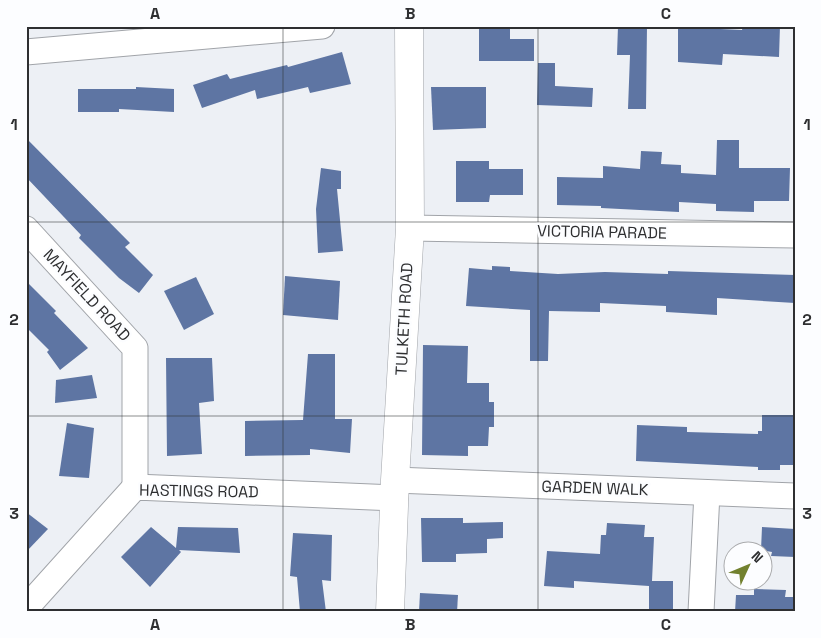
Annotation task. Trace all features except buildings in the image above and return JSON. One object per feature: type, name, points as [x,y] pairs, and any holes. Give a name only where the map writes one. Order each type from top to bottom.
[{"type":"main road","name":"TULKETH ROAD","points":[[390,612],[410,228],[409,26]]},
{"type":"street","points":[[26,52],[322,26]]},
{"type":"street","name":"VICTORIA PARADE","points":[[410,228],[795,236]]},
{"type":"street","name":"MAYFIELD ROAD","points":[[26,229],[135,348],[135,487]]},
{"type":"street","name":"HASTINGS ROAD","points":[[26,608],[135,487],[395,489]]},
{"type":"street","name":"GARDEN WALK","points":[[395,489],[795,496]]},
{"type":"street","points":[[701,612],[707,493]]}]
